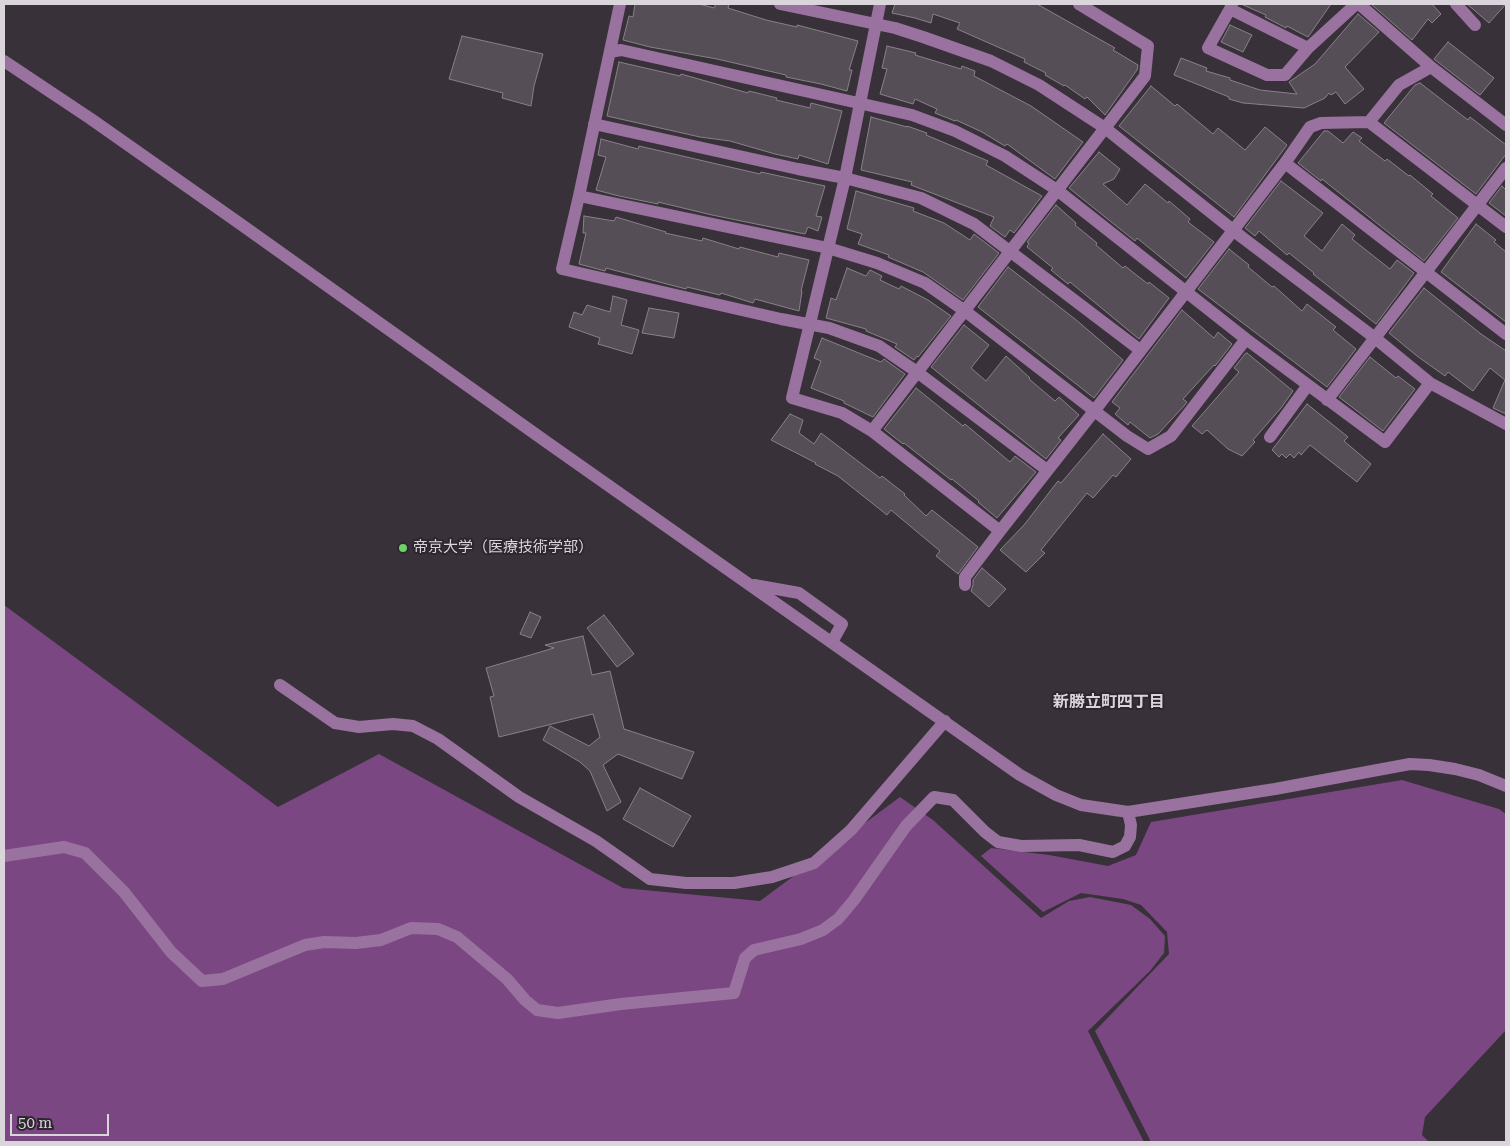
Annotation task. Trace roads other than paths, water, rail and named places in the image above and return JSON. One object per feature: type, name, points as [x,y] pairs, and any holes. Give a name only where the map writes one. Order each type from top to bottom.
[{"type":"street","points":[[620,4],[562,269],[781,319],[829,328],[879,346],[917,372],[1047,470]]},
{"type":"street","points":[[780,4],[923,37],[991,61],[1039,85],[1105,128],[1430,383],[1506,424]]},
{"type":"street","points":[[880,4],[845,178],[792,398],[842,413],[872,431],[1000,530]]},
{"type":"street","points":[[872,431],[1145,76],[1148,46],[1079,4]]},
{"type":"street","points":[[1308,48],[1231,6],[1208,48],[1268,76],[1285,74],[1308,48],[1358,4],[1431,68],[1506,125]]},
{"type":"street","points":[[1456,4],[1475,25]]},
{"type":"street","points":[[610,52],[621,50],[912,115],[955,131],[1005,156],[1057,190],[1246,338],[1385,442],[1430,383]]},
{"type":"street","points":[[4,61],[232,217],[1020,775],[1056,795],[1081,805],[1128,812],[1275,789],[1410,764],[1455,769],[1478,775],[1506,786]]},
{"type":"street","points":[[1370,122],[1399,85],[1431,68]]},
{"type":"street","points":[[965,585],[965,577],[1000,530],[1285,163],[1310,127],[1321,123],[1370,122],[1506,227]]},
{"type":"street","points":[[594,124],[845,178],[921,198],[974,224],[1140,350]]},
{"type":"street","points":[[1285,163],[1506,334]]},
{"type":"street","points":[[1327,400],[1506,168]]},
{"type":"street","points":[[579,196],[828,248],[877,263],[925,283],[965,311],[1127,436],[1148,449],[1171,436],[1246,338]]},
{"type":"street","points":[[1270,437],[1308,385]]},
{"type":"street","points":[[750,585],[799,592],[842,624],[832,642]]},
{"type":"street","points":[[280,685],[335,723],[359,727],[393,724],[413,726],[438,739],[519,797],[596,841],[650,878],[686,883],[734,884],[772,877],[814,863],[851,830],[945,721]]},
{"type":"street","points":[[4,856],[64,847],[85,853],[124,892],[171,952],[202,981],[223,979],[305,945],[324,942],[356,943],[381,940],[411,928],[438,929],[457,937],[537,1010],[558,1013],[621,1004],[734,993],[745,958],[754,950],[801,939],[823,930],[838,919],[854,900],[906,826],[934,797],[953,800],[982,835],[998,842],[1021,846],[1079,845],[1113,852],[1125,846],[1130,837],[1131,825],[1128,812]]},
{"type":"place","name":"帝京大学（医療技術学部）","points":[[403,548]]},
{"type":"district","name":"新勝立町四丁目","points":[[1109,702]]}]
